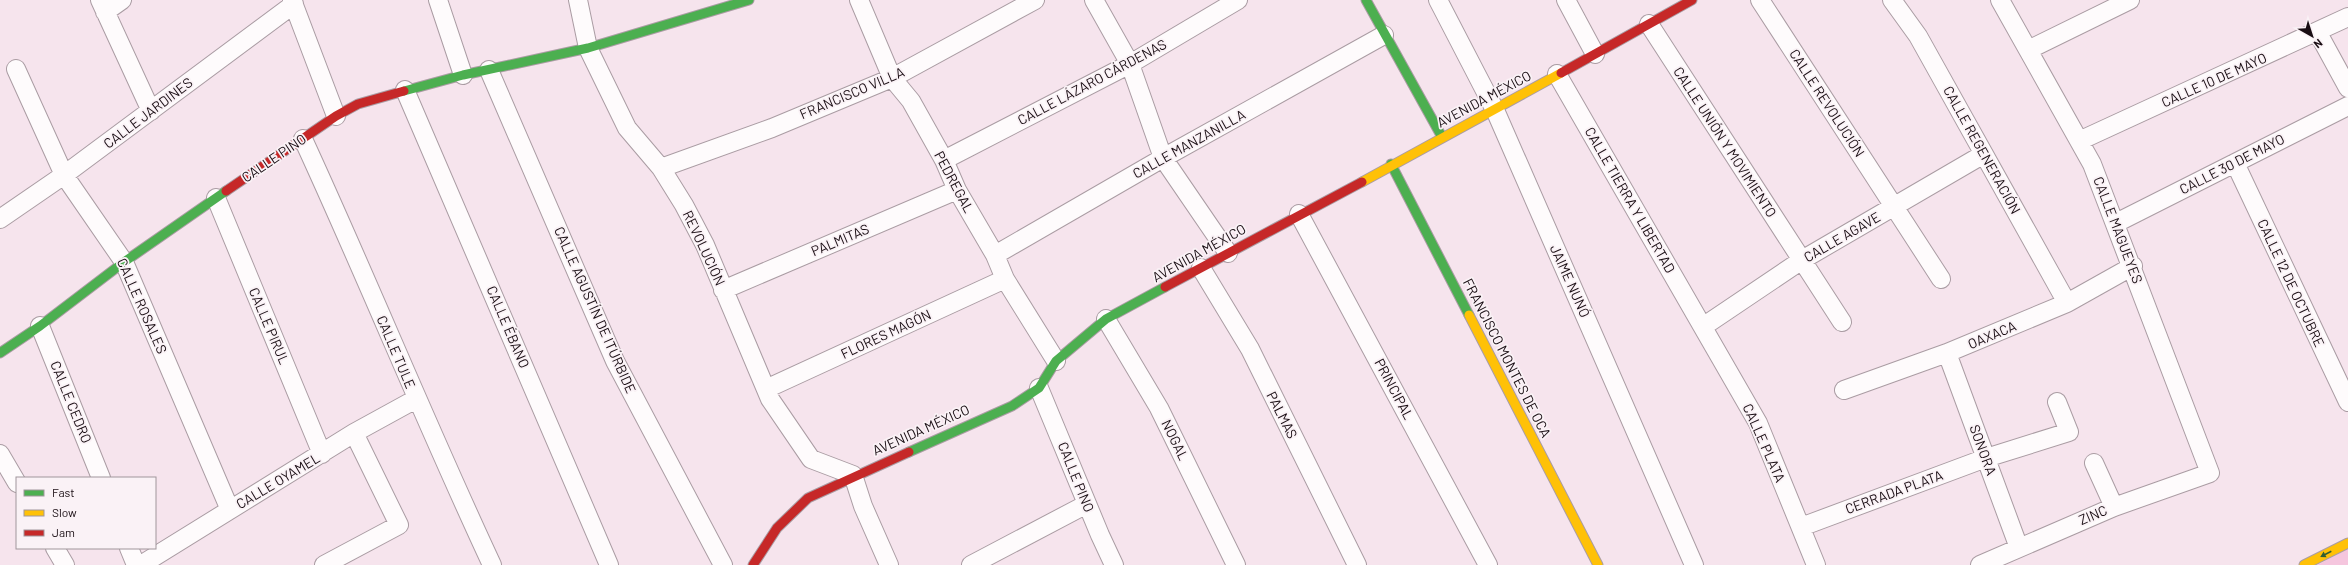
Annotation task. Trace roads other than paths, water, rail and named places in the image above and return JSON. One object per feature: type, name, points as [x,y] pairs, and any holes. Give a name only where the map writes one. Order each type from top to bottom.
[{"type":"street","points":[[122,0],[102,6],[151,111]]},
{"type":"street","points":[[438,0],[463,75]]},
{"type":"street","name":"REVOLUCIÓN","points":[[578,0],[588,48],[627,128],[661,168],[684,205],[705,245],[766,389],[811,459],[854,475]]},
{"type":"street","name":"CALLE PINO","points":[[0,353],[40,326],[124,262],[216,198],[336,116],[358,104],[463,75],[588,48],[749,0]]},
{"type":"street","name":"PEDREGAL","points":[[858,0],[892,78],[911,101],[944,160],[957,190],[995,255],[1006,279],[1056,361]]},
{"type":"street","name":"FRANCISCO VILLA","points":[[661,168],[772,128],[892,78],[1035,0]]},
{"type":"street","points":[[1094,0],[1130,64],[1164,158],[1228,253]]},
{"type":"street","name":"CALLE LÁZARO CÁRDENAS","points":[[944,160],[1130,64],[1238,0]]},
{"type":"street","points":[[1366,0],[1384,35],[1442,137]]},
{"type":"street","name":"JAIME NUNÓ","points":[[1438,0],[1495,110],[1694,565]]},
{"type":"street","points":[[1566,0],[1595,54]]},
{"type":"street","name":"CALLE REVOLUCIÓN","points":[[1760,0],[1941,279]]},
{"type":"street","name":"CALLE REGENERACIÓN","points":[[1892,0],[1918,36],[2067,303]]},
{"type":"street","name":"CALLE MAGUEYES","points":[[2000,0],[2092,164],[2133,266],[2210,473]]},
{"type":"street","points":[[2028,50],[2130,0]]},
{"type":"street","name":"AVENIDA MÉXICO","points":[[753,565],[764,545],[788,514],[808,498],[854,475],[1012,406],[1039,388],[1056,361],[1106,319],[1391,164],[1495,110],[1689,1]]},
{"type":"street","points":[[293,2],[336,116]]},
{"type":"street","name":"CALLE JARDINES","points":[[0,219],[64,175],[151,111],[293,2]]},
{"type":"street","name":"CALLE 10 DE MAYO","points":[[2079,141],[2318,33],[2348,17]]},
{"type":"street","name":"CALLE UNIÓN Y MOVIMIENTO","points":[[1649,24],[1842,322]]},
{"type":"street","points":[[2318,33],[2348,88]]},
{"type":"street","name":"CALLE MANZANILLA","points":[[995,255],[1164,158],[1384,35]]},
{"type":"street","name":"CALLE ROSALES","points":[[16,68],[64,175],[124,262],[230,510]]},
{"type":"street","name":"CALLE AGUSTÍN DE ITÚRBIDE","points":[[489,70],[615,361],[723,565]]},
{"type":"street","name":"CALLE TIERRA Y LIBERTAD","points":[[1557,74],[1704,326]]},
{"type":"street","name":"CALLE ÉBANO","points":[[405,90],[607,564]]},
{"type":"street","name":"CALLE 30 DE MAYO","points":[[2116,223],[2348,106]]},
{"type":"street","name":"CALLE TULE","points":[[303,139],[345,230],[416,400],[492,565]]},
{"type":"street","name":"CALLE AGAVE","points":[[1704,326],[1802,260],[1984,154]]},
{"type":"street","name":"CALLE 12 DE OCTUBRE","points":[[2235,163],[2348,402]]},
{"type":"street","name":"FRANCISCO MONTES DE OCA","points":[[1391,164],[1598,565]]},
{"type":"street","name":"PALMITAS","points":[[723,290],[957,190]]},
{"type":"street","name":"CALLE PIRUL","points":[[216,198],[322,454]]},
{"type":"street","name":"PRINCIPAL","points":[[1299,214],[1488,565]]},
{"type":"street","name":"OAXACA","points":[[1844,390],[1947,354],[2067,303],[2133,266]]},
{"type":"street","name":"PALMAS","points":[[1201,268],[1250,349],[1357,565]]},
{"type":"street","name":"FLORES MAGÓN","points":[[766,389],[1006,279]]},
{"type":"street","name":"NOGAL","points":[[1106,319],[1159,408],[1236,565]]},
{"type":"street","name":"CALLE CEDRO","points":[[40,326],[101,477]]},
{"type":"street","name":"CALLE PLATA","points":[[1704,326],[1758,423],[1816,565]]},
{"type":"street","name":"SONORA","points":[[1947,354],[2019,548]]},
{"type":"street","name":"CALLE PINO","points":[[1039,388],[1114,565]]},
{"type":"street","name":"CALLE OYAMEL","points":[[142,565],[354,433],[416,400]]},
{"type":"street","name":"CERRADA PLATA","points":[[1801,526],[1986,458],[2069,432],[2057,402]]},
{"type":"street","points":[[324,565],[399,525],[354,433]]},
{"type":"street","points":[[0,454],[16,481]]},
{"type":"street","points":[[2094,462],[2114,507]]},
{"type":"street","name":"ZINC","points":[[1980,565],[2114,507],[2210,473]]},
{"type":"street","points":[[854,475],[863,506],[889,565]]},
{"type":"street","points":[[971,565],[990,561],[1087,504]]},
{"type":"street","points":[[2304,565],[2348,543]]},
{"type":"street","points":[[56,549],[65,565]]},
{"type":"street","points":[[129,549],[136,565]]}]
